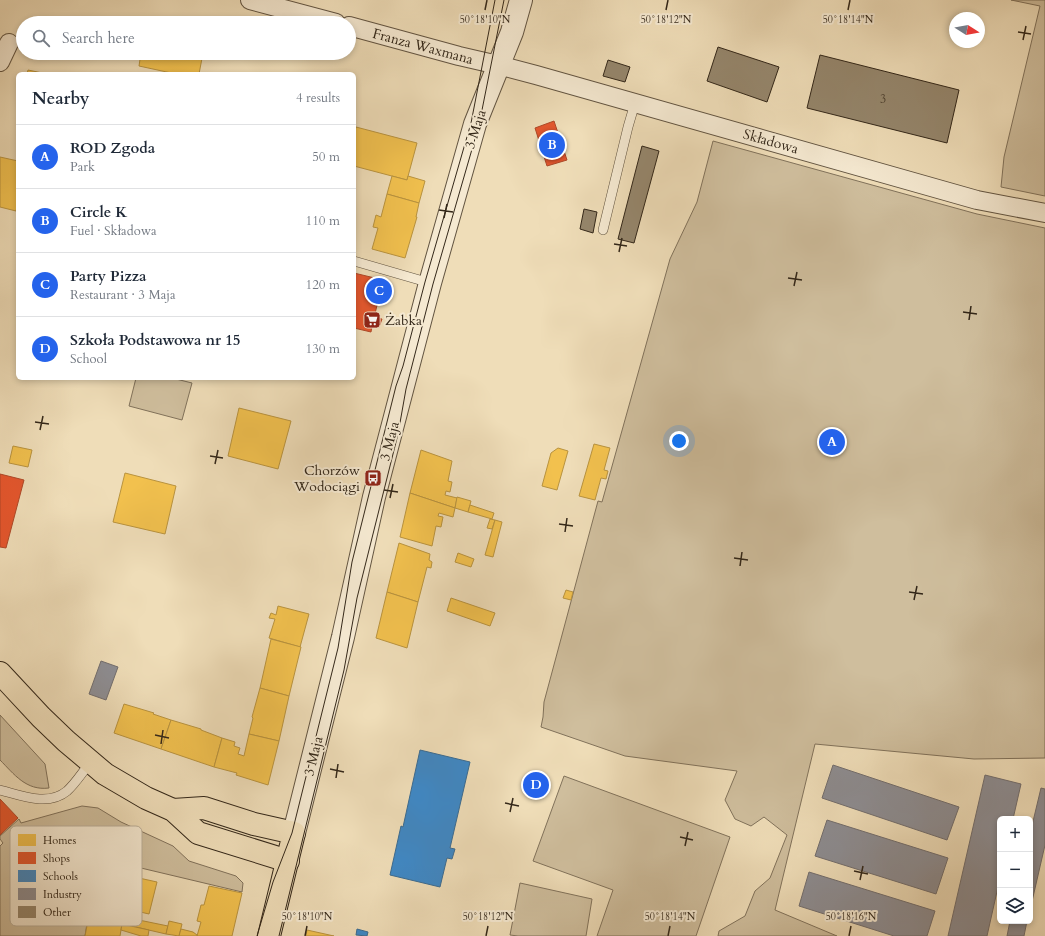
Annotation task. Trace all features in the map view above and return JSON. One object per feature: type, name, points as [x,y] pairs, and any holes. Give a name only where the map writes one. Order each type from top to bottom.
[{"type":"main road","points":[[0,673],[41,717],[66,741],[105,774],[125,786],[173,810],[198,833],[288,861]]},
{"type":"main road","points":[[173,810],[204,808],[254,824],[294,833]]},
{"type":"main road","name":"3 Maja","points":[[269,936],[294,833]]},
{"type":"street","points":[[250,0],[310,16]]},
{"type":"street","name":"3 Maja","points":[[294,833],[344,636],[374,497],[430,283],[475,124],[512,32],[521,0]]},
{"type":"street","name":"Franza Waxmana","points":[[356,28],[458,56],[498,65]]},
{"type":"street","points":[[0,62],[9,43]]},
{"type":"street","name":"Składowa","points":[[498,65],[977,200],[1045,213]]},
{"type":"lane","points":[[603,230],[635,103]]},
{"type":"lane","points":[[356,262],[430,283]]},
{"type":"lane","points":[[0,790],[38,799],[54,798],[66,792],[90,762]]},
{"type":"shaded area","points":[[1011,0],[1045,0],[1045,196],[1001,187],[1004,157],[1040,6]]},
{"type":"shaded area","points":[[713,141],[977,214],[1045,228],[1045,758],[974,759],[815,744],[775,910],[837,936],[718,936],[719,931],[745,916],[755,891],[770,878],[787,835],[764,817],[751,826],[735,819],[725,800],[737,771],[625,756],[541,727],[544,702],[598,501],[602,502],[670,259],[697,202]]},
{"type":"shaded area","points":[[136,380],[180,380],[192,383],[182,420],[129,406]]},
{"type":"shaded area","points":[[0,715],[45,764],[49,788],[34,787],[27,784],[16,776],[0,760]]},
{"type":"shaded area","points":[[564,776],[730,837],[696,936],[597,936],[613,890],[533,861]]},
{"type":"shaded area","points":[[82,806],[98,808],[130,826],[11,826],[19,819],[21,823]]},
{"type":"shaded area","points":[[10,827],[10,926],[87,926],[85,936],[0,936],[0,846],[3,843],[0,836]]},
{"type":"shaded area","points":[[142,832],[173,846],[189,861],[236,876],[243,883],[242,892],[142,868]]},
{"type":"shaded area","points":[[520,883],[592,899],[586,936],[510,935]]},
{"type":"building: Homes","points":[[140,60],[202,60],[199,72],[167,72],[139,66]]},
{"type":"building: Homes","points":[[356,127],[417,143],[407,180],[356,167]]},
{"type":"building: Homes","points":[[0,157],[16,161],[16,211],[0,207]]},
{"type":"building: Homes","points":[[392,176],[407,180],[408,176],[425,181],[419,203],[387,194]]},
{"type":"building: Homes","points":[[387,194],[419,203],[417,217],[405,258],[372,249],[378,228],[373,227],[376,215],[381,217]]},
{"type":"building: Homes","points":[[239,408],[291,421],[278,469],[228,456]]},
{"type":"building: Homes","points":[[594,444],[610,448],[604,470],[608,471],[606,479],[601,478],[595,500],[579,496]]},
{"type":"building: Homes","points":[[13,446],[32,450],[28,467],[9,463]]},
{"type":"building: Homes","points":[[558,448],[568,451],[557,490],[542,486],[551,453]]},
{"type":"building: Homes","points":[[421,450],[452,461],[448,481],[452,482],[450,492],[446,491],[445,495],[457,498],[455,508],[410,493]]},
{"type":"building: Homes","points":[[125,473],[176,486],[165,534],[113,522]]},
{"type":"building: Homes","points":[[410,493],[455,508],[453,517],[439,513],[438,516],[443,517],[441,527],[436,526],[432,546],[400,537]]},
{"type":"building: Homes","points":[[457,497],[471,501],[468,512],[455,508]]},
{"type":"building: Homes","points":[[470,505],[494,513],[492,519],[468,512]]},
{"type":"building: Homes","points":[[490,519],[495,520],[492,529],[487,528]]},
{"type":"building: Homes","points":[[495,520],[502,522],[493,557],[485,555]]},
{"type":"building: Homes","points":[[399,543],[430,554],[429,560],[432,562],[431,568],[427,567],[418,602],[387,592]]},
{"type":"building: Homes","points":[[458,553],[474,559],[471,567],[455,562]]},
{"type":"building: Homes","points":[[566,590],[573,592],[571,600],[563,598]]},
{"type":"building: Homes","points":[[387,592],[418,602],[407,648],[376,638]]},
{"type":"building: Homes","points":[[451,598],[495,613],[490,626],[447,611]]},
{"type":"building: Homes","points":[[278,606],[309,614],[300,647],[269,638],[275,619],[269,618],[271,613],[276,615]]},
{"type":"building: Homes","points":[[271,639],[301,647],[289,696],[260,688]]},
{"type":"building: Homes","points":[[260,688],[289,696],[279,741],[249,734]]},
{"type":"building: Homes","points":[[124,704],[171,720],[161,749],[114,733]]},
{"type":"building: Homes","points":[[171,720],[201,729],[222,738],[214,767],[161,749]]},
{"type":"building: Homes","points":[[249,734],[279,741],[268,785],[236,775],[237,773],[214,767],[222,738],[235,742],[234,746],[240,748],[238,754],[244,756]]},
{"type":"building: Homes","points":[[142,879],[157,882],[149,914],[142,912]]},
{"type":"building: Homes","points":[[209,886],[242,893],[232,936],[197,936],[201,922],[197,921],[201,905],[204,905]]},
{"type":"building: Homes","points":[[142,921],[168,926],[166,934],[131,926],[142,926]]},
{"type":"building: Homes","points":[[169,921],[182,924],[179,936],[166,934]]},
{"type":"building: Homes","points":[[87,926],[122,926],[120,936],[85,936]]},
{"type":"building: Homes","points":[[122,926],[131,926],[149,930],[148,936],[141,936],[121,930]]},
{"type":"building: Homes","points":[[181,929],[193,932],[197,936],[179,936]]},
{"type":"building: Homes","points":[[307,930],[334,936],[306,936]]},
{"type":"building: Shops","points":[[554,121],[567,160],[547,166],[535,128]]},
{"type":"building: Shops","points":[[356,273],[383,280],[374,318],[382,319],[379,327],[372,326],[371,332],[356,328]]},
{"type":"building: Shops","points":[[0,474],[24,480],[6,548],[0,547]]},
{"type":"building: Shops","points":[[0,799],[18,818],[0,835]]},
{"type":"building: Schools","points":[[420,750],[470,762],[450,848],[455,849],[452,859],[447,858],[440,887],[390,875],[401,826],[403,827]]},
{"type":"building: Schools","points":[[357,929],[368,932],[367,936],[356,935]]},
{"type":"building: Industry","points":[[101,661],[118,667],[106,700],[89,694]]},
{"type":"building: Industry","points":[[833,765],[959,807],[947,840],[822,798]]},
{"type":"building: Industry","points":[[985,775],[1021,784],[1014,816],[997,816],[997,891],[987,936],[948,936]]},
{"type":"building: Industry","points":[[1041,788],[1045,789],[1045,845],[1033,897],[1033,852],[1033,821]]},
{"type":"building: Industry","points":[[827,820],[948,858],[936,894],[815,856]]},
{"type":"building: Industry","points":[[809,872],[935,911],[927,936],[894,936],[799,906]]},
{"type":"building: Industry","points":[[1009,924],[1026,924],[1024,936],[1007,936]]},
{"type":"building: Other","points":[[718,47],[779,67],[767,102],[707,81]]},
{"type":"building: Other","points":[[820,55],[959,90],[947,143],[807,108]]},
{"type":"building: Other","points":[[608,60],[630,67],[625,82],[603,76]]},
{"type":"building: Other","points":[[642,146],[659,151],[634,243],[618,239]]},
{"type":"building: Other","points":[[584,209],[597,212],[593,233],[580,229]]},
{"type":"tram line","points":[[257,936],[273,882],[292,833],[338,648],[352,562],[396,386],[403,366],[425,282],[471,123],[495,0]]},
{"type":"tram line","points":[[279,936],[344,670],[357,598],[398,434],[406,389],[433,284],[479,125],[504,0]]},
{"type":"place","name":"Circle K","points":[[552,145]]},
{"type":"place","name":"Party Pizza","points":[[379,291]]},
{"type":"place","name":"Żabka","points":[[372,320]]},
{"type":"place","name":"ROD Zgoda","points":[[832,442]]},
{"type":"place","name":"Chorzów Wodociągi","points":[[373,478]]},
{"type":"place","name":"Szkoła Podstawowa nr 15","points":[[536,785]]}]
